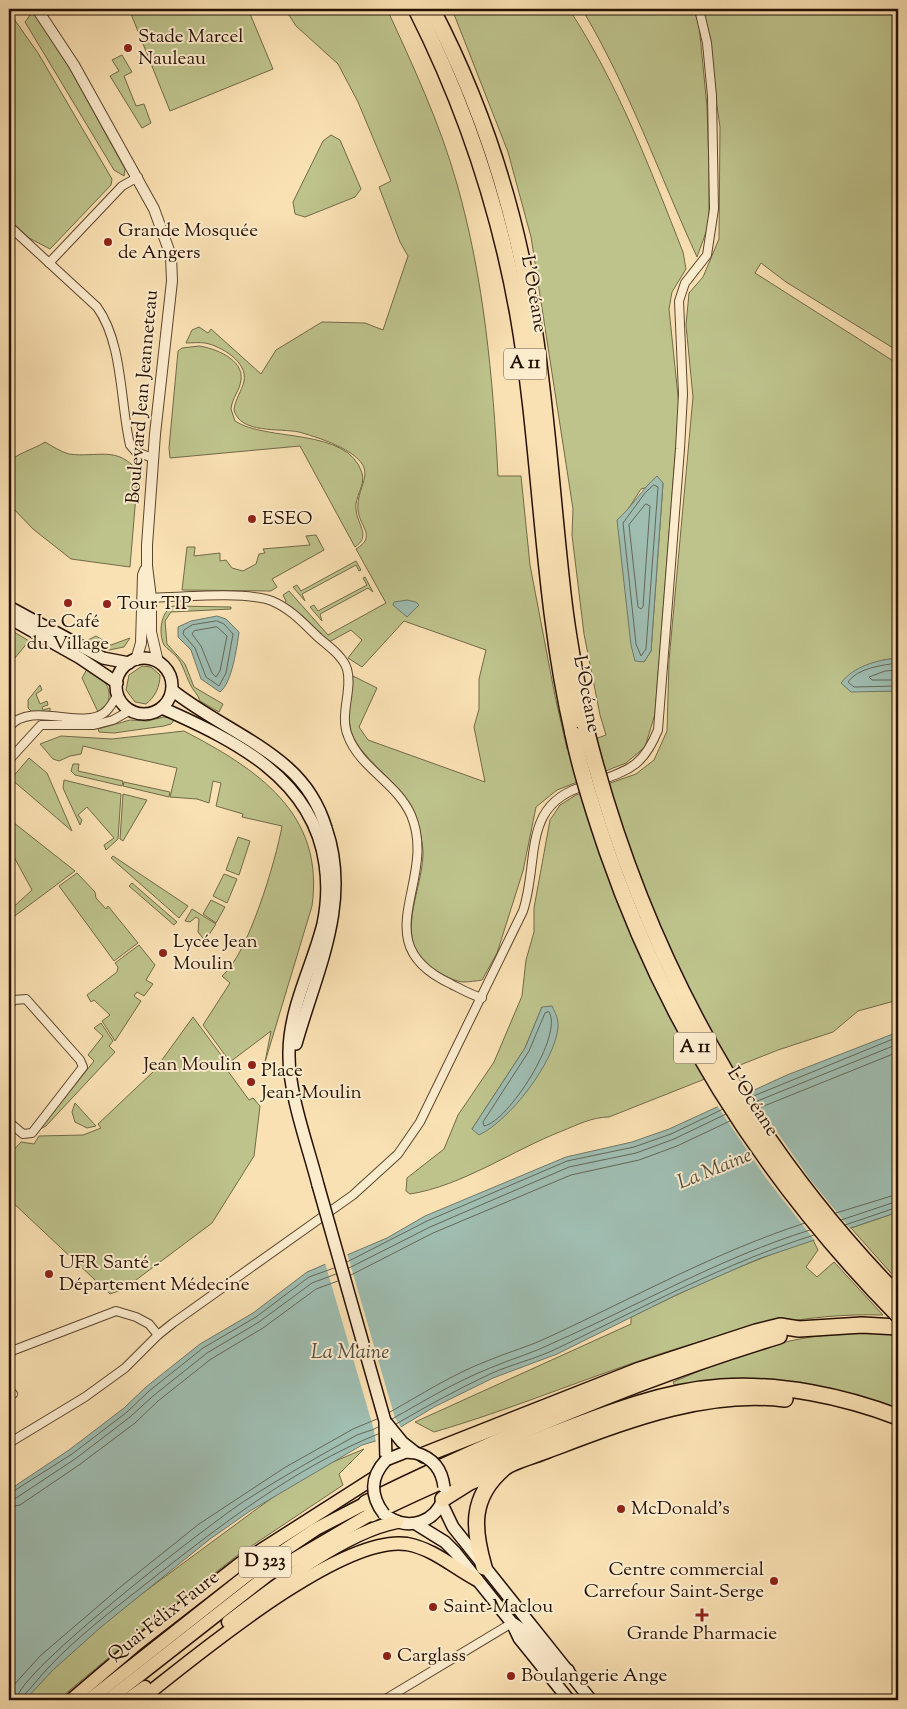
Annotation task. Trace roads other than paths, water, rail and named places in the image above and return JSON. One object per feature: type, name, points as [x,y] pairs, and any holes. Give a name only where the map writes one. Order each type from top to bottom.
[{"type":"highway","name":"L’Océane","points":[[416,9],[446,71],[472,136],[487,182],[507,258],[528,386],[553,628],[579,730],[604,795],[628,870],[652,928],[694,1016],[732,1086],[776,1151],[833,1224],[898,1296]]},
{"type":"highway","name":"L’Océane","points":[[432,9],[458,63],[480,117],[500,175],[520,250],[534,328],[564,603],[588,788],[620,887],[654,967],[690,1038],[730,1106],[786,1187],[848,1262],[898,1315]]},
{"type":"highway","points":[[420,1454],[457,1443],[637,1370],[713,1344],[780,1326],[799,1330]]},
{"type":"highway","points":[[373,1510],[443,1465],[659,1376],[727,1351],[799,1330],[862,1326],[898,1327]]},
{"type":"highway","points":[[373,1510],[452,1474],[603,1415],[666,1396],[700,1389],[740,1387],[801,1391],[843,1401],[898,1418]]},
{"type":"highway","points":[[443,1496],[470,1482],[605,1429],[694,1403],[758,1398],[779,1398],[824,1404],[843,1401]]},
{"type":"highway","points":[[484,1567],[475,1533],[476,1512],[486,1490],[504,1468]]},
{"type":"highway","points":[[71,1700],[138,1643],[241,1563],[374,1478]]},
{"type":"highway","name":"Quai Félix Faure","points":[[89,1700],[150,1649],[260,1565],[316,1529],[373,1510]]},
{"type":"highway","name":"Quai Félix Faure","points":[[108,1700],[269,1574],[373,1510]]},
{"type":"highway","points":[[127,1700],[280,1583],[372,1528],[397,1522]]},
{"type":"highway","points":[[140,1700],[226,1633],[276,1598],[364,1549],[385,1544],[417,1547],[437,1555],[457,1570],[477,1580]]},
{"type":"main road","points":[[9,607],[103,658],[132,662],[145,658],[158,662],[169,674],[172,690],[168,700],[162,708],[147,714],[131,710],[123,703],[117,688],[80,658],[9,618]]},
{"type":"main road","points":[[117,688],[120,673],[132,662]]},
{"type":"main road","points":[[172,690],[200,711],[287,767],[311,796],[322,816],[332,844],[336,891],[334,916],[296,1044],[291,1075]]},
{"type":"main road","points":[[162,708],[241,748],[263,763],[297,796],[311,817],[322,844],[327,893],[323,924],[296,1009],[290,1042],[291,1075],[293,1090],[318,1185],[385,1421],[386,1456],[374,1478],[373,1510],[397,1522],[416,1524],[445,1542],[512,1623],[519,1638],[569,1700]]},
{"type":"main road","points":[[385,1421],[402,1442],[439,1469],[442,1475],[443,1496],[453,1527],[591,1700]]},
{"type":"main road","points":[[386,1456],[406,1452],[420,1454]]},
{"type":"main road","points":[[416,1524],[430,1518],[443,1496]]},
{"type":"main road","points":[[512,1623],[523,1630],[554,1666],[568,1670]]},
{"type":"street","name":"Boulevard Jean Jeanneteau","points":[[37,9],[74,65],[138,178],[164,232],[172,256],[172,281],[153,458],[147,566],[151,598],[151,632],[158,662]]},
{"type":"street","points":[[9,1443],[85,1397],[125,1368],[158,1335],[364,1187],[398,1154],[420,1122],[508,946],[528,896],[535,837],[543,814],[558,796],[574,788],[624,772],[642,759],[658,730],[683,394],[679,301],[686,283],[705,260],[710,249],[714,209],[714,164],[709,69],[699,9]]},
{"type":"street","points":[[49,263],[122,186],[138,178]]},
{"type":"street","points":[[9,226],[97,307],[103,316],[113,341],[130,444],[136,452],[153,458]]},
{"type":"street","name":"Boulevard Jean Jeanneteau","points":[[132,662],[141,643],[143,575],[147,566]]},
{"type":"street","points":[[151,598],[201,596],[270,600],[295,615],[344,663],[348,674],[344,715],[348,737],[356,752],[400,796],[411,815],[417,835],[417,866],[406,927],[410,950],[419,964],[429,973],[482,998]]},
{"type":"street","points":[[9,727],[18,719],[29,716],[94,717],[104,713],[117,688]]},
{"type":"street","points":[[9,760],[41,724],[94,725],[114,720],[131,710]]},
{"type":"street","points":[[9,1005],[14,1000],[26,999],[80,1060],[83,1067],[32,1133],[23,1134],[9,1122]]},
{"type":"street","points":[[9,1352],[116,1311],[136,1317],[149,1324],[158,1335]]},
{"type":"street","points":[[384,1700],[512,1623]]},
{"type":"water","points":[[657,476],[663,483],[651,651],[644,662],[635,661],[631,645],[617,520]]},
{"type":"water","points":[[407,600],[416,602],[419,605],[407,617],[393,605],[394,602]]},
{"type":"water","points":[[217,616],[226,619],[239,632],[231,673],[220,692],[201,679],[191,650],[178,637],[178,627],[191,621]]},
{"type":"water","points":[[898,658],[898,691],[851,692],[841,683],[859,668],[882,660]]},
{"type":"water","points":[[552,1006],[558,1028],[555,1042],[539,1073],[517,1104],[491,1128],[479,1135],[472,1129],[525,1048],[542,1007]]},
{"type":"water","name":"La Maine","points":[[898,1032],[898,1212],[758,1259],[676,1295],[557,1354],[493,1378],[434,1407],[379,1440],[362,1445],[250,1511],[210,1539],[101,1627],[53,1670],[25,1700],[9,1700],[9,1490],[69,1450],[124,1408],[146,1387],[200,1344],[253,1313],[307,1272],[387,1238],[425,1216],[566,1157],[632,1142],[669,1129],[787,1075]]},
{"type":"place","name":"Stade Marcel Nauleau","points":[[128,48]]},
{"type":"place","name":"Grande Mosquée de Angers","points":[[108,242]]},
{"type":"place","name":"ESEO","points":[[252,519]]},
{"type":"place","name":"Le Café du Village","points":[[68,603]]},
{"type":"place","name":"Tour TIP","points":[[107,604]]},
{"type":"place","name":"Lycée Jean Moulin","points":[[163,953]]},
{"type":"place","name":"Jean Moulin","points":[[252,1065]]},
{"type":"place","name":"Place Jean-Moulin","points":[[251,1082]]},
{"type":"place","name":"UFR Santé - Département Médecine","points":[[49,1274]]},
{"type":"place","name":"McDonald's","points":[[621,1509]]},
{"type":"place","name":"Centre commercial Carrefour Saint-Serge","points":[[774,1581]]},
{"type":"place","name":"Saint-Maclou","points":[[433,1607]]},
{"type":"place","name":"Grande Pharmacie","points":[[702,1615]]},
{"type":"place","name":"Carglass","points":[[387,1656]]},
{"type":"place","name":"Boulangerie Ange","points":[[511,1676]]}]
